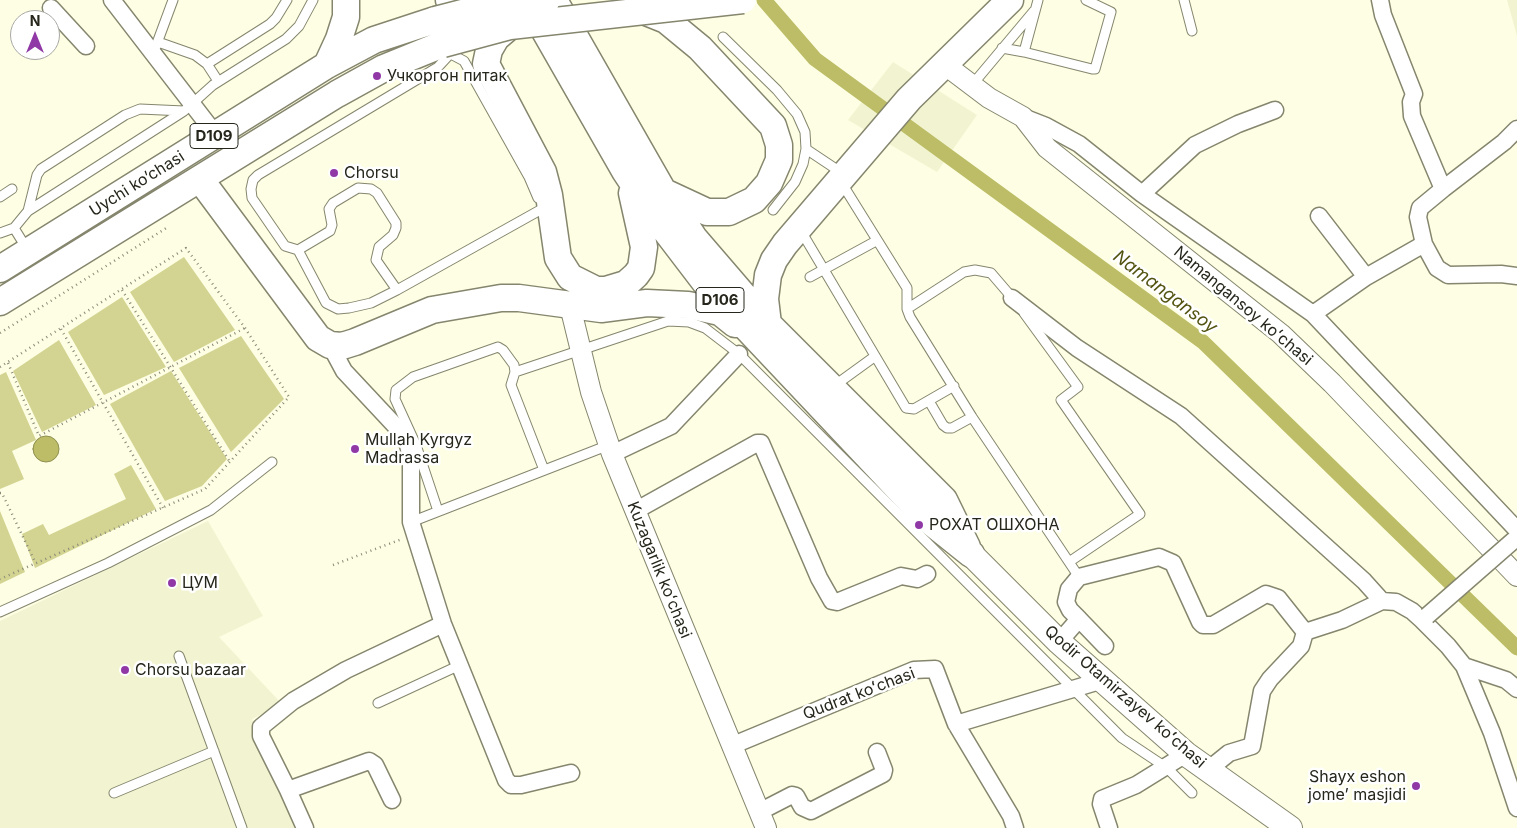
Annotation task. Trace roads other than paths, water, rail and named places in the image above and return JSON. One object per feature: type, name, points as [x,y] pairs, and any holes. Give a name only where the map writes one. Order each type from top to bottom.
[{"type":"main road","points":[[327,64],[339,39],[346,17],[346,0]]},
{"type":"main road","name":"D106","points":[[527,0],[625,171],[656,218],[711,290],[756,340],[788,358],[831,388],[944,500],[971,554]]},
{"type":"main road","name":"D109","points":[[200,179],[337,94],[441,33],[474,10],[547,0]]},
{"type":"main road","name":"D106","points":[[553,0],[663,191],[756,340]]},
{"type":"main road","name":"D109","points":[[441,33],[743,0]]},
{"type":"main road","points":[[200,179],[318,338],[330,345],[342,346],[419,314],[475,301],[519,298],[601,309],[647,303],[688,305],[720,312],[756,340],[768,275],[774,260],[799,227],[909,99],[1013,1]]},
{"type":"main road","points":[[646,12],[666,20],[700,48],[773,126],[779,144],[779,160],[769,183],[754,200],[729,212],[708,212],[663,191]]},
{"type":"main road","points":[[510,26],[496,38],[489,50],[486,64],[543,172],[546,202],[558,258],[570,278],[596,290],[606,290],[626,284],[642,268],[644,246],[636,204],[625,171]]},
{"type":"main road","name":"Uychi ko’chasi","points":[[0,269],[327,64],[398,30],[441,33]]},
{"type":"main road","name":"Uychi ko’chasi","points":[[0,302],[200,179]]},
{"type":"main road","name":"D106","points":[[788,358],[926,518],[971,554]]},
{"type":"main road","name":"Qodir Otamirzayev koʻchasi","points":[[971,554],[1059,642],[1186,754],[1290,828]]},
{"type":"street","points":[[112,0],[155,48],[188,108],[216,135]]},
{"type":"street","points":[[1380,0],[1383,15],[1414,94],[1412,116],[1444,189]]},
{"type":"street","points":[[51,3],[86,46]]},
{"type":"street","name":"Namangansoy koʻchasi","points":[[944,64],[972,85],[1023,117],[1048,148],[1281,334],[1332,383],[1517,576]]},
{"type":"street","points":[[1142,194],[1195,146],[1238,124],[1275,110]]},
{"type":"street","points":[[1023,117],[1046,126],[1079,144],[1142,194],[1313,314],[1516,535],[1424,618]]},
{"type":"street","points":[[1517,129],[1504,142],[1420,208],[1418,217],[1424,244],[1436,268],[1448,275],[1501,274],[1517,276]]},
{"type":"street","points":[[1319,216],[1366,276]]},
{"type":"street","points":[[1313,314],[1366,276],[1424,244]]},
{"type":"street","points":[[1012,298],[1077,348],[1181,416],[1364,581],[1382,601]]},
{"type":"street","name":"Kuzagarlik koʻchasi","points":[[570,306],[591,392],[610,449],[762,820]]},
{"type":"street","points":[[610,449],[671,426],[756,340]]},
{"type":"street","points":[[330,345],[344,371],[402,433],[408,445],[411,458],[413,528],[443,624],[506,780],[512,785],[521,785],[571,773]]},
{"type":"street","points":[[635,511],[757,443],[762,443],[820,578],[832,601],[837,602],[901,576],[917,579],[927,574]]},
{"type":"street","points":[[1105,646],[1070,610],[1066,602],[1070,589],[1079,577],[1159,557],[1173,563],[1203,626],[1213,625],[1266,594],[1278,598],[1304,632],[1301,646],[1270,679],[1262,691],[1252,746],[1229,753],[1208,770]]},
{"type":"street","points":[[1304,632],[1342,620],[1382,601],[1403,605],[1424,618],[1464,666],[1492,733],[1517,808]]},
{"type":"street","points":[[1059,642],[1079,619]]},
{"type":"street","points":[[305,828],[260,736],[261,727],[293,701],[346,670],[443,624]]},
{"type":"street","points":[[1464,666],[1506,680],[1517,689]]},
{"type":"street","name":"Qudrat koʻchasi","points":[[731,746],[914,670],[935,669],[956,724],[1011,816],[1014,828]]},
{"type":"street","points":[[956,724],[1103,680]]},
{"type":"street","points":[[762,820],[792,795],[796,796],[802,808],[811,811],[883,774],[884,770],[876,752]]},
{"type":"street","points":[[1109,828],[1101,804],[1102,798],[1136,785],[1167,768],[1186,754]]},
{"type":"street","points":[[288,790],[369,760],[375,766],[392,800]]},
{"type":"lane","points":[[173,0],[155,48],[195,55],[207,64],[218,81]]},
{"type":"lane","points":[[207,64],[270,24],[287,0]]},
{"type":"lane","points":[[0,233],[14,228],[28,211],[188,108],[218,81],[292,33],[299,26],[313,0]]},
{"type":"lane","points":[[1002,48],[1095,68],[1111,12],[1086,0]]},
{"type":"lane","points":[[1184,0],[1192,32]]},
{"type":"lane","points":[[1024,52],[1037,4]]},
{"type":"lane","points":[[972,85],[1037,4]]},
{"type":"lane","points":[[441,33],[464,62],[529,177],[546,202],[397,290],[371,303],[338,309],[332,307],[326,303],[298,250],[285,246],[252,198],[253,180],[258,175],[438,67],[441,33]]},
{"type":"lane","points":[[723,37],[777,90],[797,114],[805,132],[806,148],[803,164],[795,182],[773,210]]},
{"type":"lane","points":[[28,211],[41,169],[125,114],[140,109],[188,108]]},
{"type":"lane","points":[[806,148],[842,177],[876,241],[906,288],[908,294],[907,309],[972,416],[1079,577]]},
{"type":"lane","points":[[298,250],[330,231],[332,225],[329,209],[333,203],[358,188],[370,189],[377,193],[396,223],[393,236],[379,247],[376,260],[397,290]]},
{"type":"lane","points":[[0,197],[12,189]]},
{"type":"lane","points":[[799,227],[874,357],[906,408],[914,409],[954,386]]},
{"type":"lane","points":[[14,228],[28,252]]},
{"type":"lane","points":[[810,278],[876,241]]},
{"type":"lane","points":[[907,309],[964,272],[975,270],[991,273],[1012,298],[1078,387],[1061,400],[1140,514],[1069,562]]},
{"type":"lane","points":[[515,372],[668,321],[678,320],[756,340],[1122,738],[1167,768],[1192,793]]},
{"type":"lane","points":[[438,511],[416,445],[395,399],[396,390],[414,377],[498,347],[509,356],[515,372],[511,385],[544,470]]},
{"type":"lane","points":[[831,388],[874,357]]},
{"type":"lane","points":[[929,401],[943,425],[947,428],[952,428],[972,416]]},
{"type":"lane","points":[[413,528],[438,511],[544,470],[610,449]]},
{"type":"lane","points":[[0,612],[108,563],[211,510],[272,462]]},
{"type":"lane","points":[[179,656],[242,828]]},
{"type":"lane","points":[[378,703],[460,665]]},
{"type":"lane","points":[[114,793],[214,751]]},
{"type":"waterway","name":"Namangansoy","points":[[764,0],[815,59],[1203,342],[1517,648]]},
{"type":"place","name":"Учкоргон питак","points":[[377,76]]},
{"type":"place","name":"Chorsu","points":[[334,173]]},
{"type":"place","name":"Mullah Kyrgyz Madrassa","points":[[355,449]]},
{"type":"place","name":"РОХАТ ОШХОНА","points":[[919,525]]},
{"type":"place","name":"ЦУМ","points":[[172,583]]},
{"type":"place","name":"Chorsu bazaar","points":[[125,670]]},
{"type":"place","name":"Shayx eshon jome’ masjidi","points":[[1416,786]]}]
